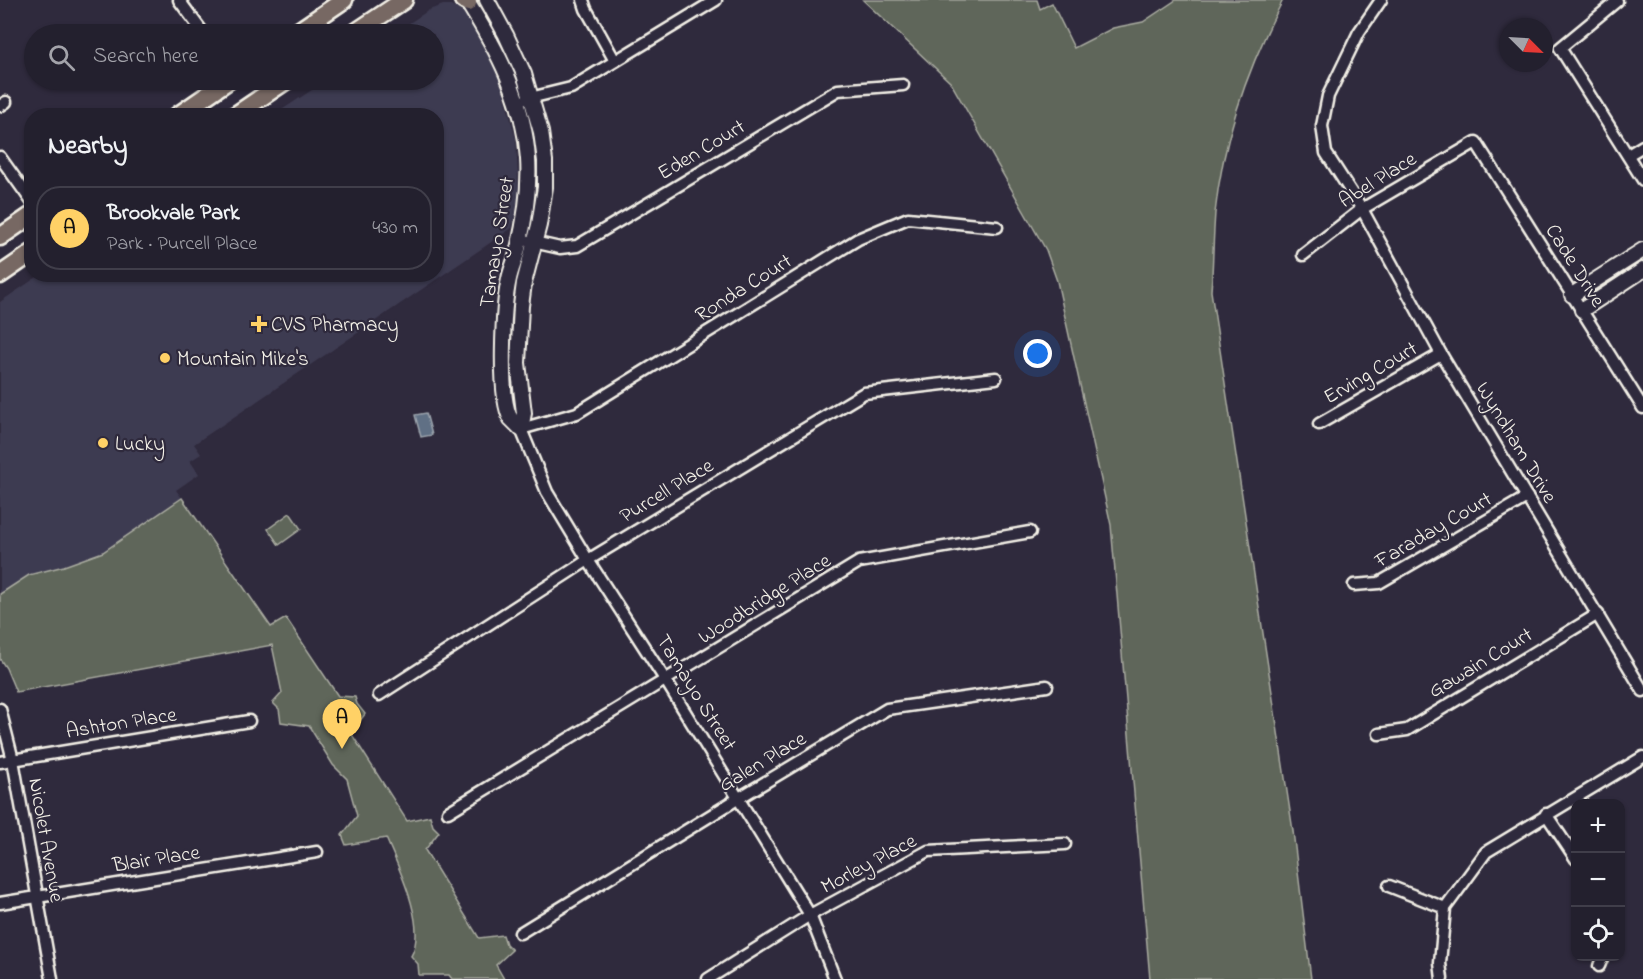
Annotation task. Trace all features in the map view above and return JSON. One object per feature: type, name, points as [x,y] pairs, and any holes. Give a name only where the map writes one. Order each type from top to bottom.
[{"type":"main road","points":[[309,24],[344,0]]},
{"type":"main road","points":[[368,24],[404,0]]},
{"type":"main road","points":[[388,11],[417,0]]},
{"type":"main road","points":[[189,108],[215,90]]},
{"type":"main road","points":[[246,108],[272,90]]},
{"type":"main road","points":[[0,237],[24,220]]},
{"type":"main road","points":[[0,274],[24,258]]},
{"type":"street","points":[[179,0],[197,24]]},
{"type":"street","name":"Tamayo Street","points":[[487,0],[520,62],[525,99],[528,160],[526,209],[509,279],[503,365],[510,417],[520,429],[547,492],[588,561],[666,681],[810,915],[835,979]]},
{"type":"street","points":[[583,0],[615,61]]},
{"type":"street","points":[[525,99],[571,88],[716,0]]},
{"type":"street","name":"Wyndham Drive","points":[[1381,0],[1359,32],[1328,96],[1322,126],[1326,153],[1362,209],[1441,354],[1643,691]]},
{"type":"street","name":"Tamayo Street","points":[[465,1],[510,79],[525,99],[542,132],[545,187],[536,243],[524,283],[519,326],[518,363],[524,413],[520,429]]},
{"type":"street","points":[[1617,1],[1560,48],[1643,180]]},
{"type":"street","name":"Eden Court","points":[[520,239],[560,248],[577,246],[838,90],[903,85]]},
{"type":"street","name":"Abel Place","points":[[1303,255],[1362,209],[1476,142]]},
{"type":"street","name":"Cade Drive","points":[[1476,142],[1643,408]]},
{"type":"street","points":[[1628,155],[1643,146]]},
{"type":"street","points":[[0,157],[24,191]]},
{"type":"street","name":"Ronda Court","points":[[520,429],[577,413],[858,240],[908,218],[997,227]]},
{"type":"street","points":[[1572,295],[1643,250]]},
{"type":"street","points":[[1582,310],[1643,270]]},
{"type":"street","name":"Erving Court","points":[[1319,424],[1441,354]]},
{"type":"street","name":"Purcell Place","points":[[379,695],[588,561],[864,393],[996,378]]},
{"type":"street","name":"Faraday Court","points":[[1354,585],[1379,583],[1527,497]]},
{"type":"street","name":"Woodbridge Place","points":[[448,812],[859,562],[1030,532]]},
{"type":"street","name":"Gawain Court","points":[[1379,734],[1407,730],[1598,614]]},
{"type":"street","name":"Galen Place","points":[[520,933],[886,709],[1047,687]]},
{"type":"street","name":"Nicolet Avenue","points":[[0,709],[14,760],[52,979]]},
{"type":"street","name":"Ashton Place","points":[[0,762],[249,721]]},
{"type":"street","points":[[1442,979],[1440,963],[1445,908],[1486,852],[1643,757]]},
{"type":"street","points":[[1546,814],[1571,853]]},
{"type":"street","name":"Morley Place","points":[[708,979],[810,915],[928,851],[1065,844]]},
{"type":"street","name":"Blair Place","points":[[0,903],[317,852]]},
{"type":"street","points":[[1389,886],[1445,908]]},
{"type":"shaded area","points":[[863,0],[1037,0],[1040,9],[1052,3],[1074,48],[1113,28],[1143,22],[1176,0],[1283,0],[1248,77],[1224,157],[1215,213],[1211,291],[1293,831],[1311,979],[1150,979],[1111,525],[1057,281],[1046,250],[951,83]]},
{"type":"shaded area","points":[[451,5],[465,14],[483,42],[500,78],[516,140],[519,195],[512,228],[444,274],[444,108],[285,108],[312,90],[444,90],[444,24],[408,24],[429,10]]},
{"type":"shaded area","points":[[30,282],[432,282],[194,444],[201,454],[190,461],[199,474],[176,490],[182,498],[103,552],[29,575],[0,594],[0,302]]},
{"type":"shaded area","points":[[182,498],[271,627],[286,618],[338,696],[355,697],[357,704],[365,714],[351,733],[407,821],[430,816],[433,826],[439,832],[425,850],[479,938],[503,935],[506,944],[512,950],[496,965],[504,979],[452,979],[449,975],[419,975],[418,964],[411,956],[415,944],[414,913],[404,880],[386,838],[346,845],[342,835],[357,816],[347,779],[333,765],[309,726],[281,722],[279,709],[273,703],[282,693],[272,645],[16,692],[0,659],[0,594],[29,575],[103,552]]},
{"type":"shaded area","points":[[290,513],[301,529],[279,545],[268,529]]},
{"type":"water","points":[[426,413],[432,435],[421,437],[415,415]]},
{"type":"place","name":"CVS Pharmacy","points":[[259,324]]},
{"type":"place","name":"Mountain Mike's","points":[[165,358]]},
{"type":"place","name":"Lucky","points":[[103,443]]},
{"type":"place","name":"Brookvale Park","points":[[342,749]]}]
